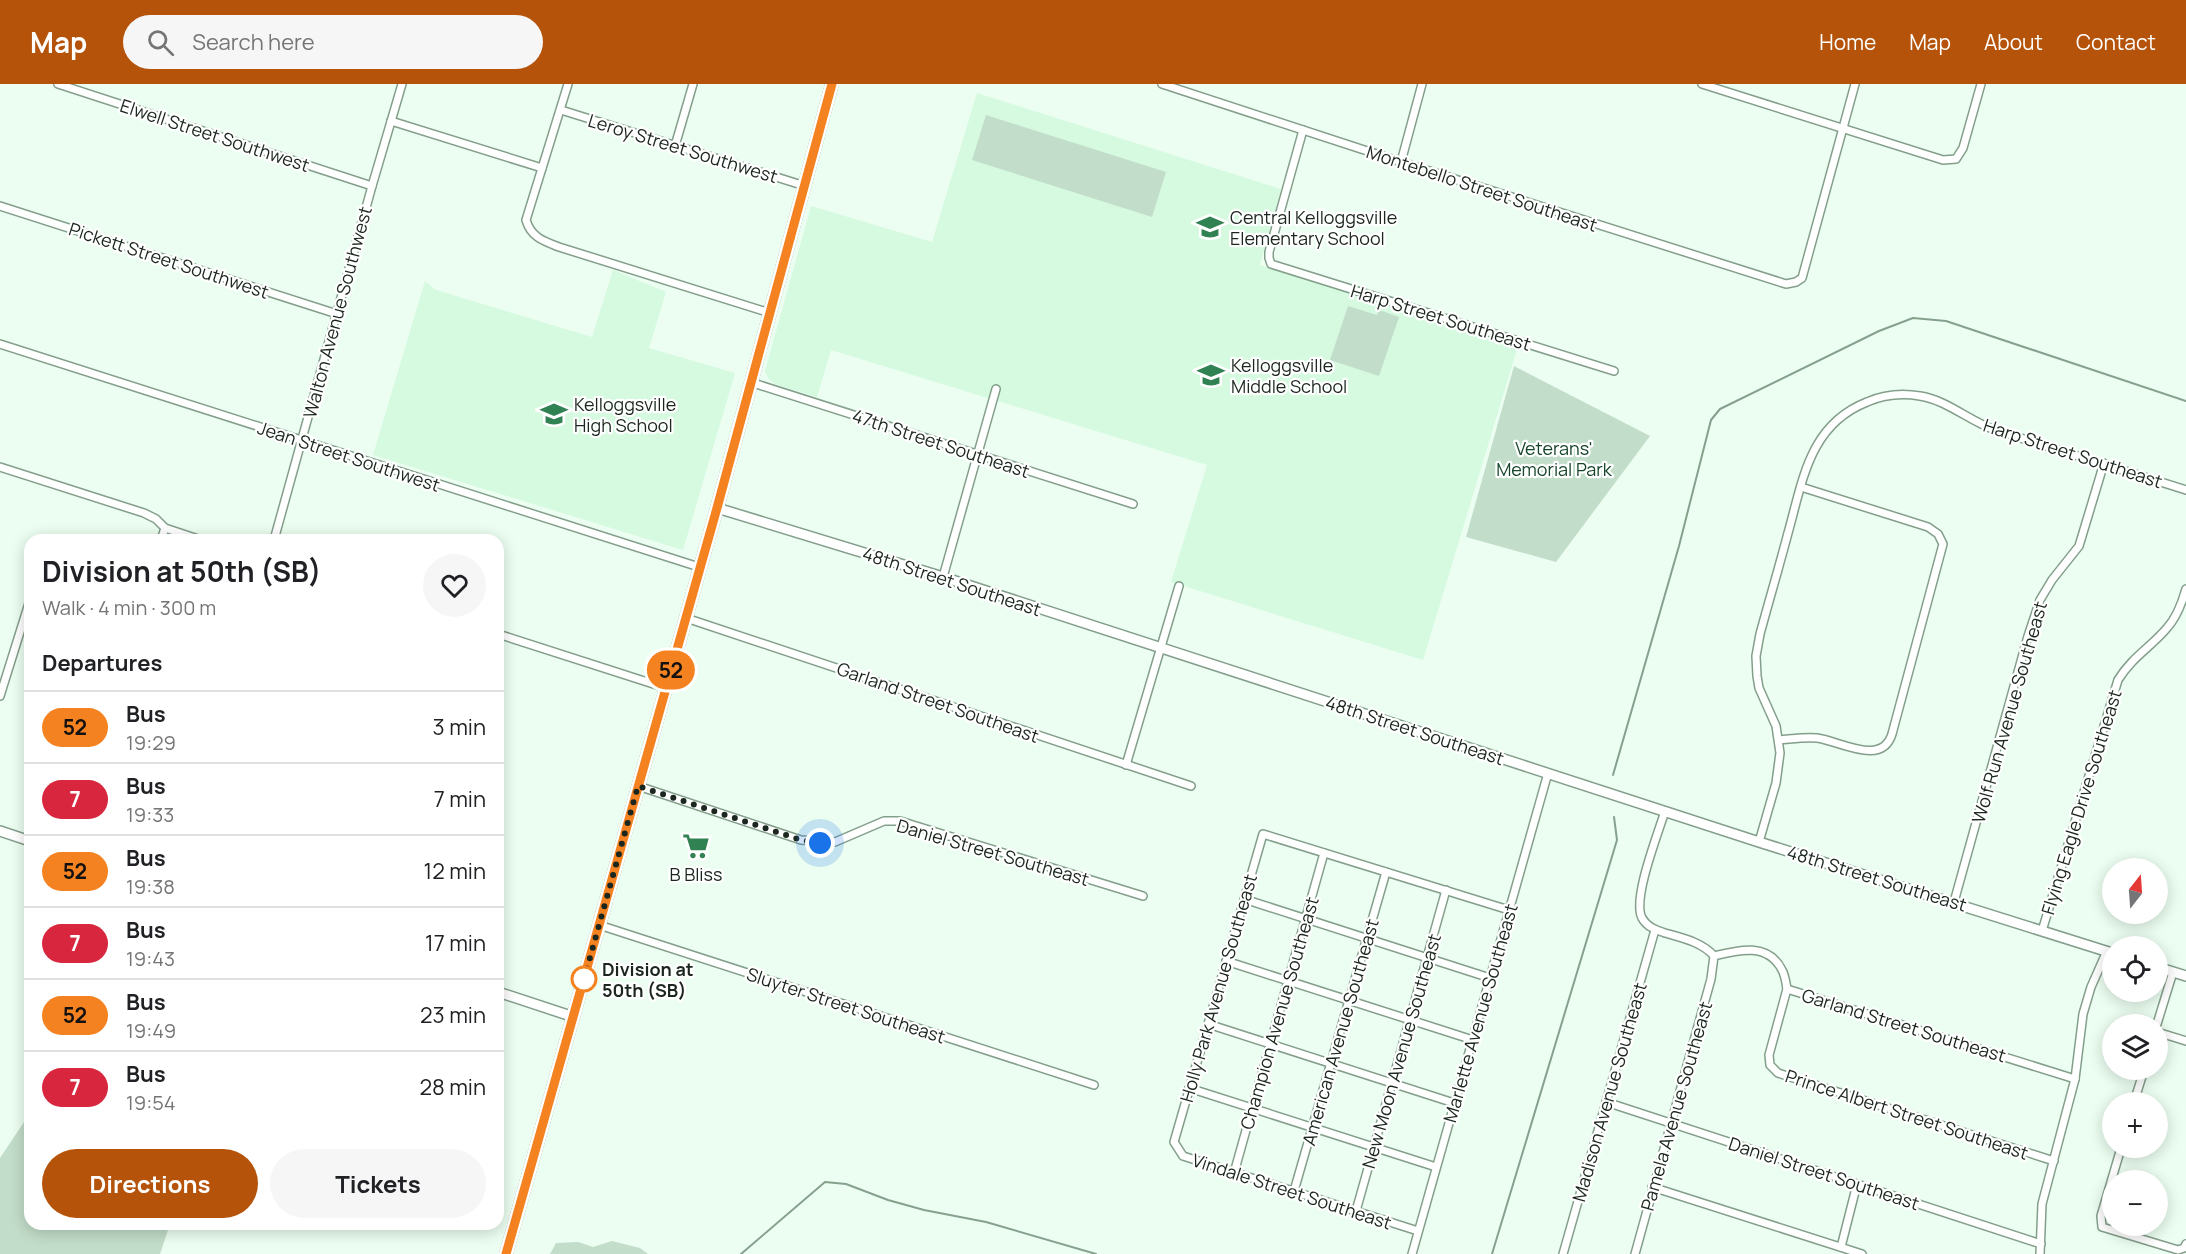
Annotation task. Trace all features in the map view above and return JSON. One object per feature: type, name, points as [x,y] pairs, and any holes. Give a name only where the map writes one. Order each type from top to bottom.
[{"type":"main road","points":[[506,1254],[717,508],[832,84]]},
{"type":"street","name":"Elwell Street Southwest","points":[[58,84],[372,186]]},
{"type":"street","name":"Walton Avenue Southwest","points":[[276,534],[402,84]]},
{"type":"street","points":[[568,84],[526,220],[529,229],[540,240],[559,247],[770,313]]},
{"type":"street","points":[[675,146],[693,84]]},
{"type":"street","name":"Montebello Street Southeast","points":[[1162,84],[1786,284],[1802,278],[1843,129]]},
{"type":"street","points":[[1401,162],[1422,84]]},
{"type":"street","points":[[1702,84],[1943,160],[1956,159],[1963,148],[1981,84]]},
{"type":"street","points":[[1843,129],[1855,84]]},
{"type":"street","name":"Leroy Street Southwest","points":[[561,110],[805,186]]},
{"type":"street","points":[[391,121],[542,168]]},
{"type":"street","name":"Harp Street Southeast","points":[[1303,130],[1269,252],[1270,262],[1614,371]]},
{"type":"street","name":"Pickett Street Southwest","points":[[0,206],[338,314]]},
{"type":"street","name":"Jean Street Southwest","points":[[0,344],[699,567]]},
{"type":"street","name":"47th Street Southeast","points":[[750,382],[1132,504]]},
{"type":"street","points":[[943,577],[996,389]]},
{"type":"street","name":"Harp Street Southeast","points":[[1801,487],[1807,466],[1828,427],[1848,410],[1878,398],[1908,394],[1929,397],[1979,424],[2186,490]]},
{"type":"street","name":"Wolf Run Avenue Southeast","points":[[1954,902],[2040,600],[2052,580],[2079,546],[2104,463]]},
{"type":"street","points":[[0,467],[144,513],[156,519],[165,528],[183,534]]},
{"type":"street","points":[[1759,842],[1779,773],[1780,753],[1772,713],[1759,688],[1756,657],[1760,634],[1801,487],[1921,524],[1938,534],[1942,540],[1942,548],[1887,744],[1870,752],[1805,737],[1779,740]]},
{"type":"street","name":"48th Street Southeast","points":[[717,508],[943,577],[1759,842],[2102,950]]},
{"type":"street","points":[[163,534],[165,528]]},
{"type":"street","points":[[1126,765],[1179,586]]},
{"type":"street","name":"Flying Eagle Drive Southeast","points":[[2042,930],[2118,680],[2127,665],[2168,628],[2180,609],[2186,590]]},
{"type":"street","name":"Garland Street Southeast","points":[[686,618],[1191,786]]},
{"type":"street","points":[[0,696],[24,619]]},
{"type":"street","points":[[504,636],[666,688]]},
{"type":"street","name":"Marlette Avenue Southeast","points":[[1412,1254],[1548,773]]},
{"type":"street","name":"Daniel Street Southeast","points":[[638,786],[801,840],[835,842],[884,821],[900,821],[1143,896]]},
{"type":"street","points":[[1665,811],[1639,896],[1641,916],[1655,930],[1700,945],[1714,957]]},
{"type":"street","points":[[0,831],[24,839]]},
{"type":"street","name":"Holly Park Avenue Southeast","points":[[1174,1142],[1263,834],[1324,853]]},
{"type":"street","points":[[1324,853],[1509,910]]},
{"type":"street","name":"Champion Avenue Southeast","points":[[1234,1173],[1324,853]]},
{"type":"street","name":"American Avenue Southeast","points":[[1294,1191],[1386,872]]},
{"type":"street","name":"New Moon Avenue Southeast","points":[[1356,1211],[1446,890]]},
{"type":"street","points":[[1244,899],[1490,978]]},
{"type":"street","name":"Sluyter Street Southeast","points":[[599,926],[1094,1085]]},
{"type":"street","name":"Madison Avenue Southeast","points":[[1563,1254],[1655,930]]},
{"type":"street","name":"Garland Street Southeast","points":[[1714,957],[1748,949],[1760,951],[1772,957],[1782,970],[1787,989],[1880,1016],[2075,1079]]},
{"type":"street","name":"Pamela Avenue Southeast","points":[[1638,1253],[1652,1187],[1711,979],[1714,957]]},
{"type":"street","points":[[1226,961],[1473,1040]]},
{"type":"street","points":[[2040,1254],[2042,1204],[2075,1079],[2084,1014],[2094,978],[2102,964]]},
{"type":"street","points":[[2168,970],[2186,976]]},
{"type":"street","points":[[2160,1014],[2173,972]]},
{"type":"street","name":"Prince Albert Street Southeast","points":[[1787,989],[1769,1055],[1770,1065],[1778,1073],[2054,1161]]},
{"type":"street","points":[[504,994],[574,1017]]},
{"type":"street","points":[[1208,1024],[1454,1103]]},
{"type":"street","points":[[2168,1035],[2186,1041]]},
{"type":"street","points":[[1189,1088],[1436,1167]]},
{"type":"street","name":"Daniel Street Southeast","points":[[1606,1102],[2041,1244]]},
{"type":"street","name":"Vindale Street Southeast","points":[[1174,1142],[1183,1156],[1418,1231]]},
{"type":"street","points":[[2118,1158],[2102,1216],[2103,1227],[2178,1250],[2184,1248],[2186,1244]]},
{"type":"street","points":[[1841,1247],[1857,1184]]},
{"type":"street","points":[[1652,1187],[1862,1254]]},
{"type":"shaded area","name":"Kelloggsville Middle School","points":[[977,93],[1281,189],[1260,265],[1518,346],[1423,660],[1171,582],[1207,465],[831,350],[817,397],[775,384],[768,378],[765,371],[811,206],[932,242]]},
{"type":"shaded area","name":"Kelloggsville High School","points":[[613,270],[666,292],[649,348],[735,373],[683,550],[373,455],[425,281],[436,290],[592,337]]},
{"type":"green space","points":[[986,115],[1166,172],[1152,217],[972,160]]},
{"type":"green space","points":[[1348,306],[1377,315],[1379,310],[1399,317],[1379,376],[1330,360]]},
{"type":"green space","name":"Veterans' Memorial Park","points":[[1514,366],[1650,436],[1556,562],[1466,537]]},
{"type":"green space","points":[[24,1122],[24,1230],[168,1230],[160,1254],[0,1254],[0,1158]]},
{"type":"green space","points":[[612,1241],[640,1248],[648,1254],[550,1254],[556,1243],[578,1242],[593,1247]]},
{"type":"waterway","points":[[1613,775],[1679,546],[1711,420],[1720,409],[1879,331],[1913,318],[1946,321],[2186,401]]},
{"type":"waterway","points":[[1492,1254],[1617,840],[1614,817]]},
{"type":"waterway","points":[[741,1254],[825,1182],[846,1184],[888,1200],[924,1210],[986,1222],[1096,1254]]},
{"type":"bus line","name":"52","points":[[506,1254],[717,508],[832,84]]},
{"type":"place","name":"Central Kelloggsville Elementary School","points":[[1210,227]]},
{"type":"place","name":"Kelloggsville Middle School","points":[[1211,375]]},
{"type":"place","name":"Kelloggsville High School","points":[[554,414]]},
{"type":"place","name":"B Bliss","points":[[696,846]]},
{"type":"place","name":"Division at 50th (SB)","points":[[584,979]]},
{"type":"route","points":[[584,979],[638,786],[801,840],[820,843]]}]
